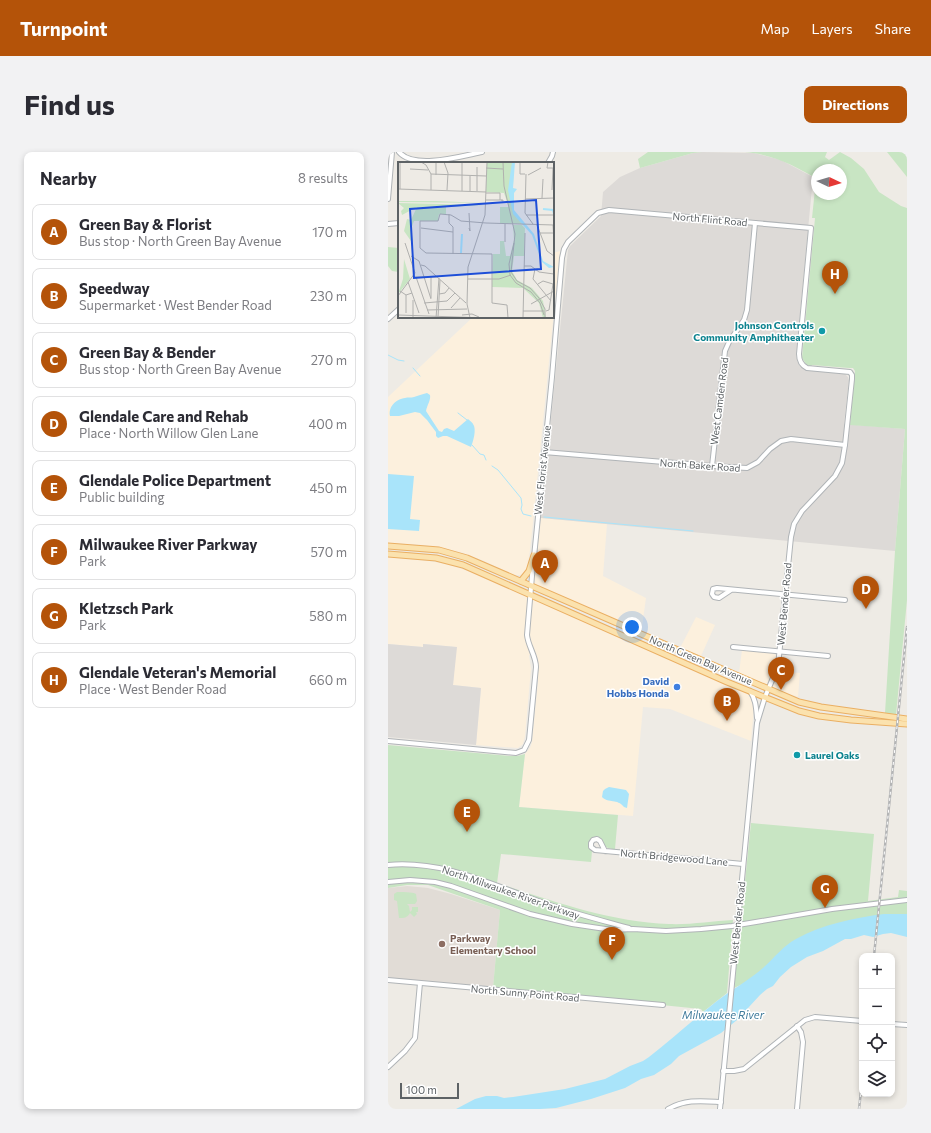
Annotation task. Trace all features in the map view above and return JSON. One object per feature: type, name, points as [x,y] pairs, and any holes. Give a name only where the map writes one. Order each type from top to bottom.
[{"type":"main road","name":"North Green Bay Avenue","points":[[388,546],[439,550],[467,558],[799,702],[821,707],[907,719]]},
{"type":"main road","name":"North Green Bay Avenue","points":[[388,554],[436,558],[463,565],[750,691],[799,710],[820,716],[907,724]]},
{"type":"main road","points":[[521,581],[529,571],[534,555]]},
{"type":"main road","points":[[565,611],[569,602]]},
{"type":"main road","points":[[573,614],[577,605]]},
{"type":"street","points":[[388,199],[392,152]]},
{"type":"street","points":[[399,152],[402,155],[418,161],[440,160],[482,152]]},
{"type":"street","points":[[549,162],[553,152]]},
{"type":"street","name":"North Flint Road","points":[[609,210],[811,228]]},
{"type":"street","name":"West Florist Avenue","points":[[388,742],[516,753],[524,750],[529,740],[536,667],[535,660],[528,643],[527,635],[562,254],[568,242],[598,213],[609,210]]},
{"type":"street","points":[[388,224],[398,223]]},
{"type":"street","name":"West Camden Road","points":[[712,466],[725,351],[729,342],[744,320],[747,310],[755,223]]},
{"type":"street","name":"West Bender Road","points":[[720,1109],[730,992],[757,723],[765,697],[778,666],[791,537],[794,524],[802,511],[835,476],[842,463],[852,379],[851,373],[848,372],[807,368],[801,363],[799,357],[811,228]]},
{"type":"street","points":[[388,319],[398,310]]},
{"type":"street","name":"North Baker Road","points":[[544,452],[747,468],[758,462],[770,449],[781,441],[791,439],[845,445]]},
{"type":"street","points":[[731,590],[845,600]]},
{"type":"street","points":[[733,647],[828,656]]},
{"type":"street","points":[[750,691],[754,696],[756,704],[757,723]]},
{"type":"street","name":"North Bridgewood Lane","points":[[605,851],[743,864]]},
{"type":"street","name":"North Milwaukee River Parkway","points":[[388,865],[416,864],[461,873],[574,914],[633,929]]},
{"type":"street","name":"North Milwaukee River Parkway","points":[[388,882],[410,880],[435,882],[451,886],[530,914],[591,928],[612,930],[633,929],[666,931],[701,929],[737,925],[832,909],[907,900]]},
{"type":"street","name":"North Sunny Point Road","points":[[388,980],[663,1005]]},
{"type":"street","points":[[388,1067],[405,1051],[415,1038],[420,983]]},
{"type":"street","points":[[723,1071],[744,1069],[805,1020],[814,1017],[859,1021]]},
{"type":"street","points":[[895,1024],[907,1025]]},
{"type":"street","points":[[796,1026],[801,1032],[803,1042],[797,1109]]},
{"type":"street","points":[[668,1109],[688,1101],[721,1102]]},
{"type":"shaded area","points":[[693,153],[754,153],[781,160],[811,176],[811,198],[796,356],[799,364],[806,370],[845,374],[848,377],[849,380],[844,424],[905,429],[895,551],[541,518],[568,250],[570,246],[601,216],[603,192],[620,177],[640,168]]},
{"type":"shaded area","points":[[560,251],[554,311],[554,253]]},
{"type":"shaded area","points":[[472,318],[553,318],[532,532],[528,568],[525,573],[514,575],[463,553],[442,548],[423,545],[388,543],[388,397]]},
{"type":"shaded area","points":[[541,518],[607,524],[603,576],[646,598],[641,634],[531,585],[534,555]]},
{"type":"shaded area","points":[[388,557],[447,564],[471,572],[748,693],[752,697],[754,707],[751,741],[670,709],[643,707],[633,816],[519,807],[525,754],[530,748],[532,742],[538,682],[537,656],[529,655],[531,669],[523,744],[518,748],[476,745],[481,688],[453,685],[456,647],[424,644],[423,647],[388,644]]},
{"type":"shaded area","points":[[696,617],[715,625],[701,656],[680,648]]},
{"type":"shaded area","points":[[388,644],[423,647],[423,644],[457,647],[453,685],[481,688],[476,745],[388,737]]},
{"type":"shaded area","points":[[742,650],[774,653],[776,656],[773,669],[800,673],[798,697],[780,691],[739,673]]},
{"type":"shaded area","name":"Parkway Elementary School","points":[[407,886],[428,888],[500,910],[493,988],[388,978],[388,888]]},
{"type":"green space","points":[[648,152],[702,152],[693,153],[640,168],[638,159]]},
{"type":"green space","points":[[745,152],[827,152],[825,157],[829,160],[840,152],[851,158],[864,169],[879,192],[901,206],[907,208],[907,600],[896,715],[885,713],[895,551],[905,429],[850,425],[855,371],[853,368],[812,365],[811,367],[806,364],[802,358],[815,218],[812,218],[814,200],[847,200],[847,164],[811,164],[811,176],[783,161],[755,153]]},
{"type":"green space","points":[[887,152],[907,152],[907,177]]},
{"type":"green space","points":[[388,247],[398,248],[398,272],[392,271],[388,266]]},
{"type":"green space","points":[[388,745],[511,756],[525,754],[519,807],[618,815],[615,849],[606,847],[600,838],[595,837],[592,840],[590,848],[592,851],[591,862],[501,854],[497,883],[582,910],[625,919],[677,924],[733,920],[727,993],[703,1012],[701,1009],[493,988],[500,910],[428,885],[407,885],[388,888]]},
{"type":"green space","points":[[751,823],[874,834],[868,901],[898,897],[899,890],[907,891],[907,928],[862,927],[734,988]]},
{"type":"green space","points":[[397,892],[410,892],[416,894],[417,901],[415,904],[407,904],[410,912],[412,907],[418,907],[418,912],[416,912],[417,914],[414,917],[410,913],[408,916],[399,918],[397,901],[394,900],[394,894]]},
{"type":"water","points":[[427,393],[430,397],[426,411],[439,431],[442,432],[447,428],[454,431],[468,419],[472,423],[475,432],[471,447],[447,436],[438,438],[436,436],[436,432],[420,413],[415,412],[399,416],[390,416],[391,407],[399,400]]},
{"type":"water","points":[[388,474],[414,476],[410,519],[420,520],[419,531],[388,529]]},
{"type":"water","points":[[609,787],[626,790],[629,794],[627,808],[619,803],[602,797],[603,791]]},
{"type":"water","name":"Milwaukee River","points":[[884,914],[907,914],[907,937],[891,933],[873,937],[864,935],[851,939],[845,939],[823,951],[807,957],[791,967],[773,986],[760,995],[737,1020],[721,1033],[679,1056],[671,1064],[654,1075],[641,1079],[625,1088],[556,1108],[456,1109],[475,1099],[486,1096],[497,1096],[504,1098],[513,1097],[565,1089],[605,1079],[649,1057],[717,1001],[759,972],[783,948],[796,939],[817,929],[839,922]]},
{"type":"waterway","points":[[388,355],[404,361]]},
{"type":"waterway","points":[[413,368],[420,376]]},
{"type":"waterway","points":[[458,413],[467,420]]},
{"type":"waterway","points":[[472,445],[480,454],[484,455],[486,460]]},
{"type":"waterway","points":[[492,466],[498,470],[521,498],[521,509],[523,514],[531,516]]},
{"type":"waterway","points":[[544,517],[693,531]]},
{"type":"railway","points":[[874,953],[907,627]]},
{"type":"railway","points":[[859,1109],[860,1097]]},
{"type":"place","name":"Glendale Veteran's Memorial","points":[[835,294]]},
{"type":"place","name":"Johnson Controls Community Amphitheater","points":[[822,331]]},
{"type":"place","name":"Green Bay & Florist","points":[[545,583]]},
{"type":"place","name":"Glendale Care and Rehab","points":[[866,609]]},
{"type":"place","name":"David Hobbs Honda","points":[[677,687]]},
{"type":"place","name":"Green Bay & Bender","points":[[781,690]]},
{"type":"place","name":"Speedway","points":[[727,721]]},
{"type":"place","name":"Laurel Oaks","points":[[797,755]]},
{"type":"place","name":"Glendale Police Department","points":[[467,832]]},
{"type":"place","name":"Kletzsch Park","points":[[825,908]]},
{"type":"place","name":"Parkway Elementary School","points":[[442,944]]},
{"type":"place","name":"Milwaukee River Parkway","points":[[612,960]]}]
